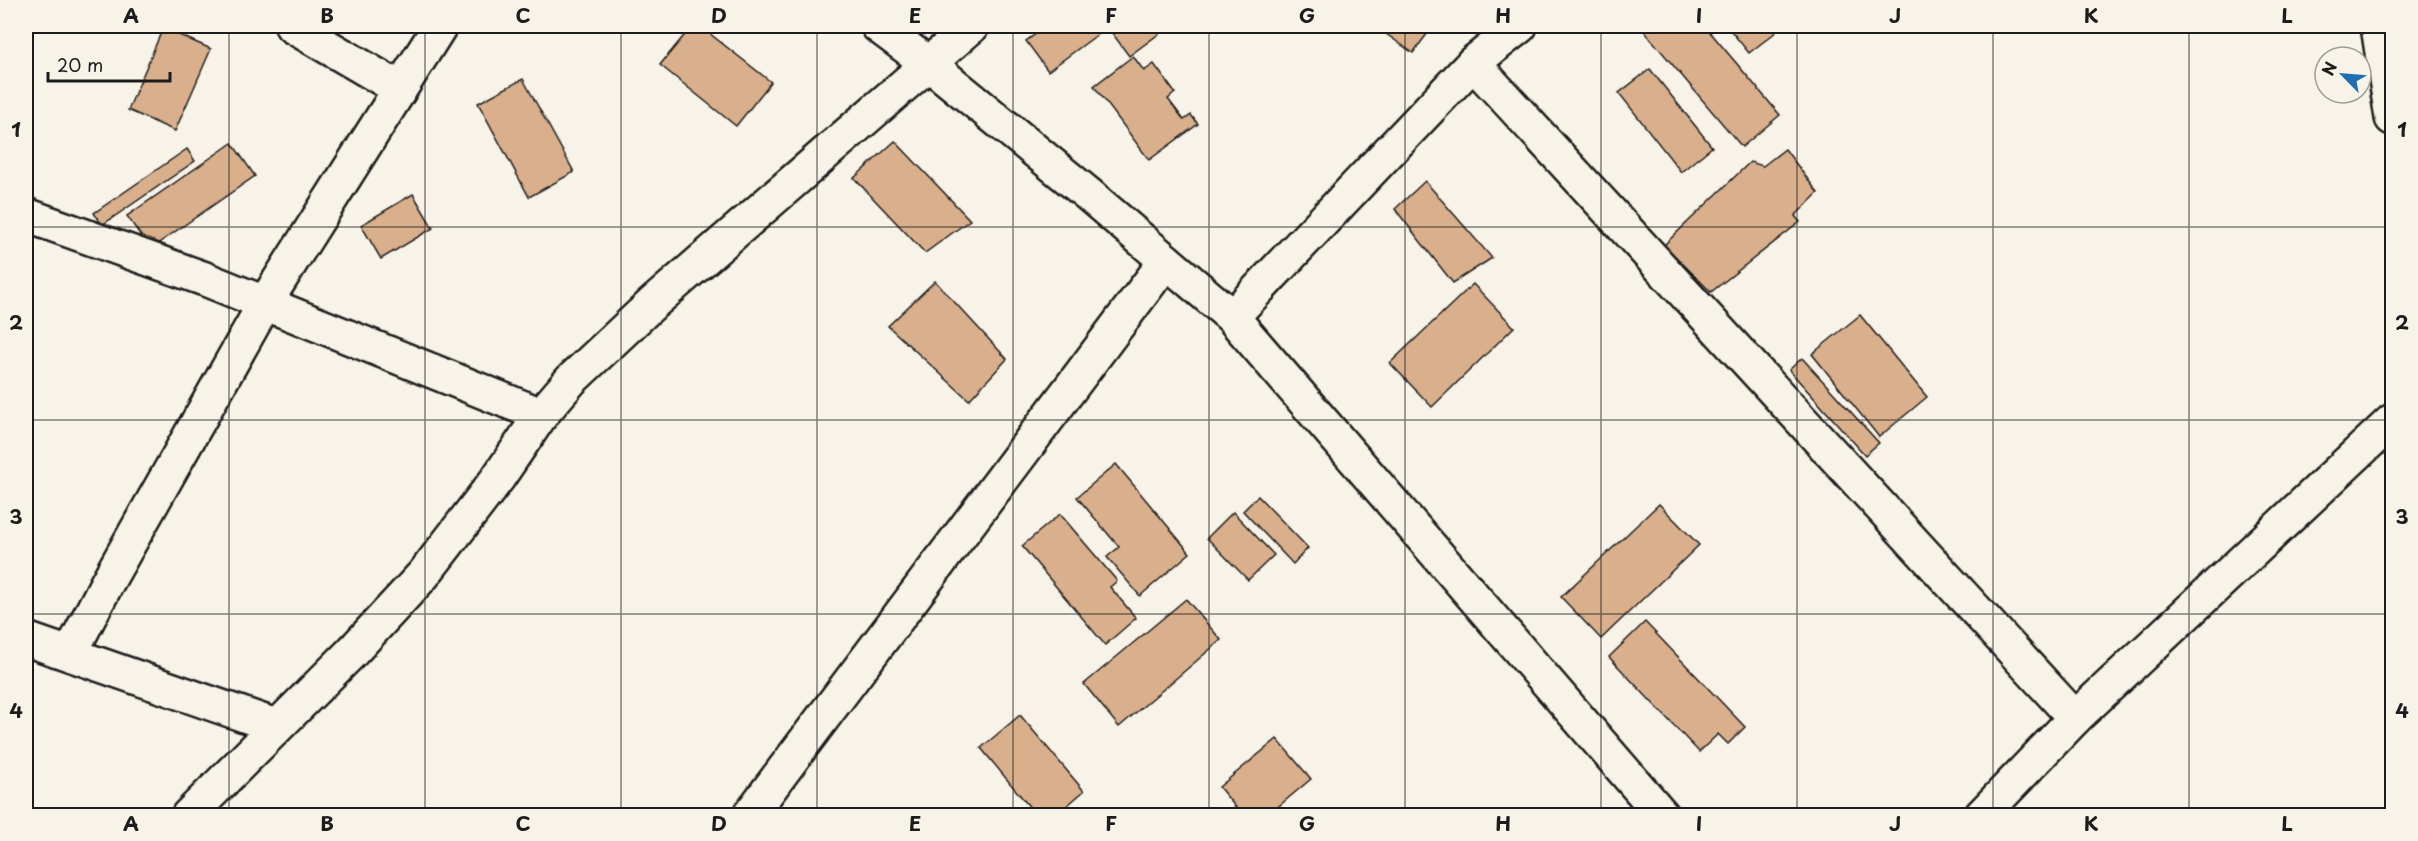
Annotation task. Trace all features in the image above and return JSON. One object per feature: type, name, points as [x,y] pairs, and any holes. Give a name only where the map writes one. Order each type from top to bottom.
[{"type":"street","points":[[292,26],[400,89]]},
{"type":"street","points":[[70,654],[108,581],[265,303],[440,26]]},
{"type":"street","points":[[878,26],[929,64],[1232,317],[1663,816]]},
{"type":"street","points":[[188,816],[352,652],[424,574],[498,478],[541,415],[571,380],[652,304],[972,26]]},
{"type":"street","points":[[1232,317],[1473,63],[1520,26]]},
{"type":"street","points":[[2378,26],[2392,118]]},
{"type":"street","points":[[1473,63],[2076,718]]},
{"type":"street","points":[[26,215],[205,279],[541,415]]},
{"type":"street","points":[[749,816],[1166,261]]},
{"type":"street","points":[[1981,816],[2076,718],[2392,421]]},
{"type":"street","points":[[26,639],[276,726]]},
{"type":"building","points":[[692,26],[700,26],[771,82],[736,126],[660,65]]},
{"type":"building","points":[[1047,26],[1102,26],[1105,29],[1048,71],[1026,41]]},
{"type":"building","points":[[1107,26],[1155,26],[1160,33],[1129,56]]},
{"type":"building","points":[[1375,26],[1433,26],[1413,53]]},
{"type":"building","points":[[1640,26],[1705,26],[1780,115],[1742,147]]},
{"type":"building","points":[[1727,26],[1771,26],[1776,32],[1749,53]]},
{"type":"building","points":[[163,28],[211,49],[175,131],[128,110]]},
{"type":"building","points":[[1133,56],[1144,71],[1154,64],[1175,93],[1168,99],[1184,120],[1191,115],[1198,124],[1149,160],[1094,86]]},
{"type":"building","points":[[1650,69],[1712,147],[1681,172],[1619,93]]},
{"type":"building","points":[[523,79],[574,172],[529,197],[478,103]]},
{"type":"building","points":[[895,141],[970,220],[925,253],[854,178]]},
{"type":"building","points":[[232,143],[255,176],[150,249],[127,216]]},
{"type":"building","points":[[187,149],[195,161],[102,225],[94,213]]},
{"type":"building","points":[[1785,149],[1818,193],[1795,216],[1800,222],[1711,292],[1664,245],[1750,162],[1763,166]]},
{"type":"building","points":[[1425,181],[1492,258],[1453,283],[1395,209]]},
{"type":"building","points":[[413,194],[433,228],[381,259],[361,225]]},
{"type":"building","points":[[935,281],[1007,359],[969,400],[888,326]]},
{"type":"building","points":[[1473,284],[1514,327],[1432,407],[1390,363]]},
{"type":"building","points":[[1860,315],[1927,397],[1879,437],[1812,354]]},
{"type":"building","points":[[1802,358],[1879,443],[1865,455],[1789,370]]},
{"type":"building","points":[[1116,464],[1190,553],[1140,596],[1107,557],[1119,547],[1077,497]]},
{"type":"building","points":[[1258,496],[1308,548],[1293,564],[1243,511]]},
{"type":"building","points":[[1659,504],[1699,545],[1601,639],[1561,597]]},
{"type":"building","points":[[1233,512],[1274,555],[1248,580],[1207,538]]},
{"type":"building","points":[[1060,514],[1117,581],[1110,587],[1136,618],[1105,645],[1022,546]]},
{"type":"building","points":[[1186,599],[1221,640],[1119,727],[1084,684]]},
{"type":"building","points":[[1645,622],[1745,727],[1728,744],[1718,734],[1699,752],[1609,657]]},
{"type":"building","points":[[1020,715],[1084,791],[1055,816],[1037,816],[981,748]]},
{"type":"building","points":[[1277,739],[1311,779],[1267,816],[1243,816],[1219,787]]}]
